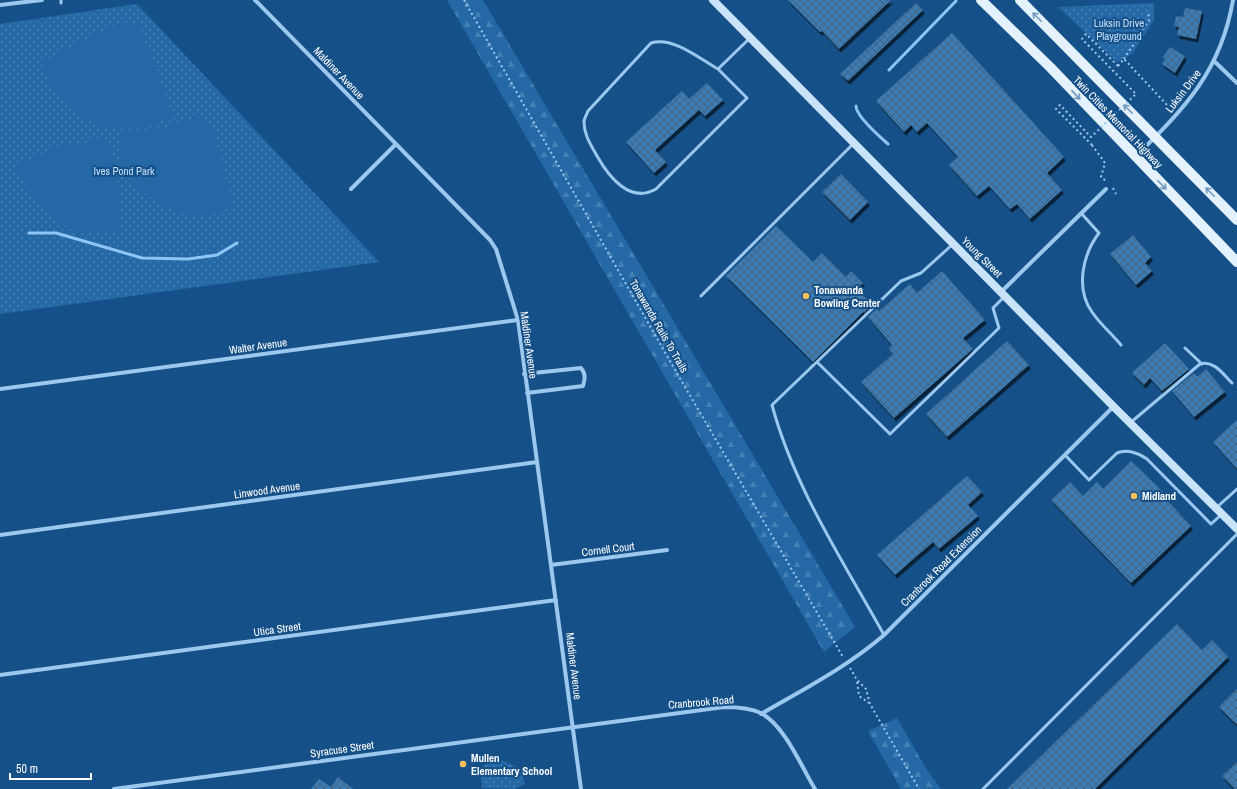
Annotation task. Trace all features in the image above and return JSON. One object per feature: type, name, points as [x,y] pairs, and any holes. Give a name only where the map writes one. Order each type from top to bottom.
[{"type":"main road","name":"Twin Cities Memorial Highway","points":[[981,0],[1050,67],[1237,262]]},
{"type":"main road","name":"Twin Cities Memorial Highway","points":[[1020,0],[1237,220]]},
{"type":"street","points":[[0,5],[42,0]]},
{"type":"street","name":"Maldiner Avenue","points":[[255,0],[490,240],[496,249],[518,320],[524,374],[581,789]]},
{"type":"street","name":"Young Street","points":[[713,0],[1114,407],[1237,529]]},
{"type":"street","name":"Luksin Drive","points":[[1135,157],[1187,105],[1202,83],[1222,43],[1233,0]]},
{"type":"street","points":[[1214,61],[1237,83]]},
{"type":"street","points":[[351,189],[396,144]]},
{"type":"street","points":[[1003,294],[1106,189]]},
{"type":"street","name":"Walter Avenue","points":[[0,389],[518,320]]},
{"type":"street","points":[[524,374],[572,368],[581,368],[584,372],[585,380],[583,386],[527,394]]},
{"type":"street","name":"Cranbrook Road Extension","points":[[761,714],[838,670],[861,655],[884,635],[1114,407]]},
{"type":"street","name":"Linwood Avenue","points":[[0,535],[537,462]]},
{"type":"street","name":"Cornell Court","points":[[551,565],[667,550]]},
{"type":"street","name":"Utica Street","points":[[0,675],[556,600]]},
{"type":"street","name":"Cranbrook Road","points":[[572,727],[724,707],[739,707],[761,714],[780,730],[815,789]]},
{"type":"street","name":"Syracuse Street","points":[[114,789],[572,727]]},
{"type":"lane","points":[[718,70],[750,38]]},
{"type":"lane","points":[[658,41],[670,43],[718,70],[747,98],[656,189],[647,194],[636,193],[626,189],[606,172],[586,137],[584,120],[588,111],[652,43],[658,41]]},
{"type":"lane","points":[[701,296],[854,144]]},
{"type":"lane","points":[[1081,213],[1099,233],[1091,244],[1084,266],[1083,288],[1086,300],[1091,312],[1121,345]]},
{"type":"lane","points":[[884,635],[809,498],[789,458],[778,428],[772,405],[901,281],[921,272],[953,244]]},
{"type":"lane","points":[[817,362],[890,434],[999,328],[993,308],[1003,294]]},
{"type":"lane","points":[[1185,348],[1202,364],[1213,365],[1232,383]]},
{"type":"lane","points":[[1130,423],[1202,364]]},
{"type":"lane","points":[[1065,455],[1089,480],[1117,453],[1121,451],[1140,454],[1147,459],[1211,524],[1219,511],[1237,489]]},
{"type":"lane","points":[[982,789],[1237,534]]},
{"type":"path","name":"Tonawanda Rails To Trails","points":[[464,0],[671,363],[843,657]]},
{"type":"path","points":[[1116,194],[1101,177],[1105,163],[1092,145],[1056,109],[1060,105],[1091,137],[1136,94],[1082,39],[1086,34],[1118,66],[1149,20],[1148,11]]},
{"type":"path","points":[[1124,59],[1168,106]]},
{"type":"path","points":[[851,670],[857,680],[866,689],[870,704],[919,789]]},
{"type":"path","points":[[857,680],[859,696],[870,704]]},
{"type":"green space","points":[[447,0],[483,0],[855,627],[824,652]]},
{"type":"green space","name":"Luksin Drive Playground","points":[[1154,3],[1154,20],[1132,54],[1117,62],[1058,7]]},
{"type":"green space","name":"Ives Pond Park","points":[[137,4],[379,262],[0,314],[0,24]]},
{"type":"green space","points":[[128,21],[139,25],[173,115],[141,127],[116,128],[104,126],[81,117],[62,101],[53,88],[42,63],[96,34]]},
{"type":"green space","points":[[197,117],[210,123],[220,152],[232,208],[208,214],[194,214],[180,211],[153,199],[141,190],[131,179],[123,166],[119,153],[120,134],[164,129]]},
{"type":"green space","points":[[104,139],[109,141],[117,174],[121,232],[99,232],[76,229],[63,225],[48,214],[42,207],[15,167],[59,147]]},
{"type":"green space","points":[[897,718],[927,770],[941,789],[901,789],[868,731]]},
{"type":"green space","points":[[499,759],[519,768],[525,784],[515,789],[482,788],[481,768],[489,762]]},
{"type":"building","points":[[788,0],[891,0],[839,49],[822,31],[820,32]]},
{"type":"building","points":[[916,3],[923,10],[848,81],[840,74]]},
{"type":"building","points":[[1185,8],[1202,11],[1196,39],[1177,35],[1179,27],[1174,26],[1176,16],[1183,17]]},
{"type":"building","points":[[952,33],[1064,157],[1047,173],[1062,190],[1030,219],[1017,204],[1010,209],[989,186],[977,196],[949,165],[958,157],[927,123],[917,132],[911,125],[904,132],[876,101]]},
{"type":"building","points":[[1170,47],[1185,56],[1175,73],[1162,64],[1165,59],[1163,57]]},
{"type":"building","points":[[707,83],[723,100],[705,116],[699,110],[655,150],[666,162],[654,173],[626,142],[682,91],[689,99]]},
{"type":"building","points":[[841,174],[868,202],[850,220],[822,192]]},
{"type":"building","name":"Tonawanda Bowling Center","points":[[776,226],[813,262],[822,253],[846,277],[851,271],[863,283],[857,289],[872,304],[813,362],[726,276]]},
{"type":"building","points":[[1133,235],[1151,257],[1145,263],[1152,271],[1136,285],[1110,254]]},
{"type":"building","points":[[942,271],[985,320],[963,338],[973,349],[894,418],[861,382],[893,354],[889,349],[892,345],[868,317],[877,309],[879,311],[910,284],[917,293]]},
{"type":"building","points":[[1007,341],[1029,365],[947,437],[926,414]]},
{"type":"building","points":[[1165,343],[1189,369],[1162,391],[1150,378],[1144,385],[1132,373]]},
{"type":"building","points":[[1206,369],[1225,392],[1194,417],[1172,391],[1194,373],[1197,377]]},
{"type":"building","points":[[1237,420],[1237,469],[1213,442]]},
{"type":"building","points":[[1131,461],[1169,498],[1167,500],[1191,526],[1131,583],[1051,500],[1070,482],[1083,496],[1097,482],[1103,489]]},
{"type":"building","points":[[967,476],[982,492],[968,505],[978,516],[939,549],[933,542],[895,575],[877,555]]},
{"type":"building","points":[[1177,624],[1202,650],[1212,640],[1228,657],[1095,789],[1007,789]]},
{"type":"building","points":[[1237,689],[1237,725],[1219,707]]},
{"type":"building","points":[[1237,762],[1237,789],[1235,789],[1222,776]]},
{"type":"building","points":[[338,777],[353,789],[311,789],[319,779],[331,787]]},
{"type":"waterway","points":[[889,70],[956,1]]},
{"type":"waterway","points":[[856,106],[864,121],[888,144]]},
{"type":"waterway","points":[[29,233],[56,233],[142,258],[188,259],[217,255],[237,243]]},
{"type":"place","name":"Tonawanda Bowling Center","points":[[806,296]]},
{"type":"place","name":"Midland","points":[[1134,496]]},
{"type":"place","name":"Mullen Elementary School","points":[[463,764]]}]
